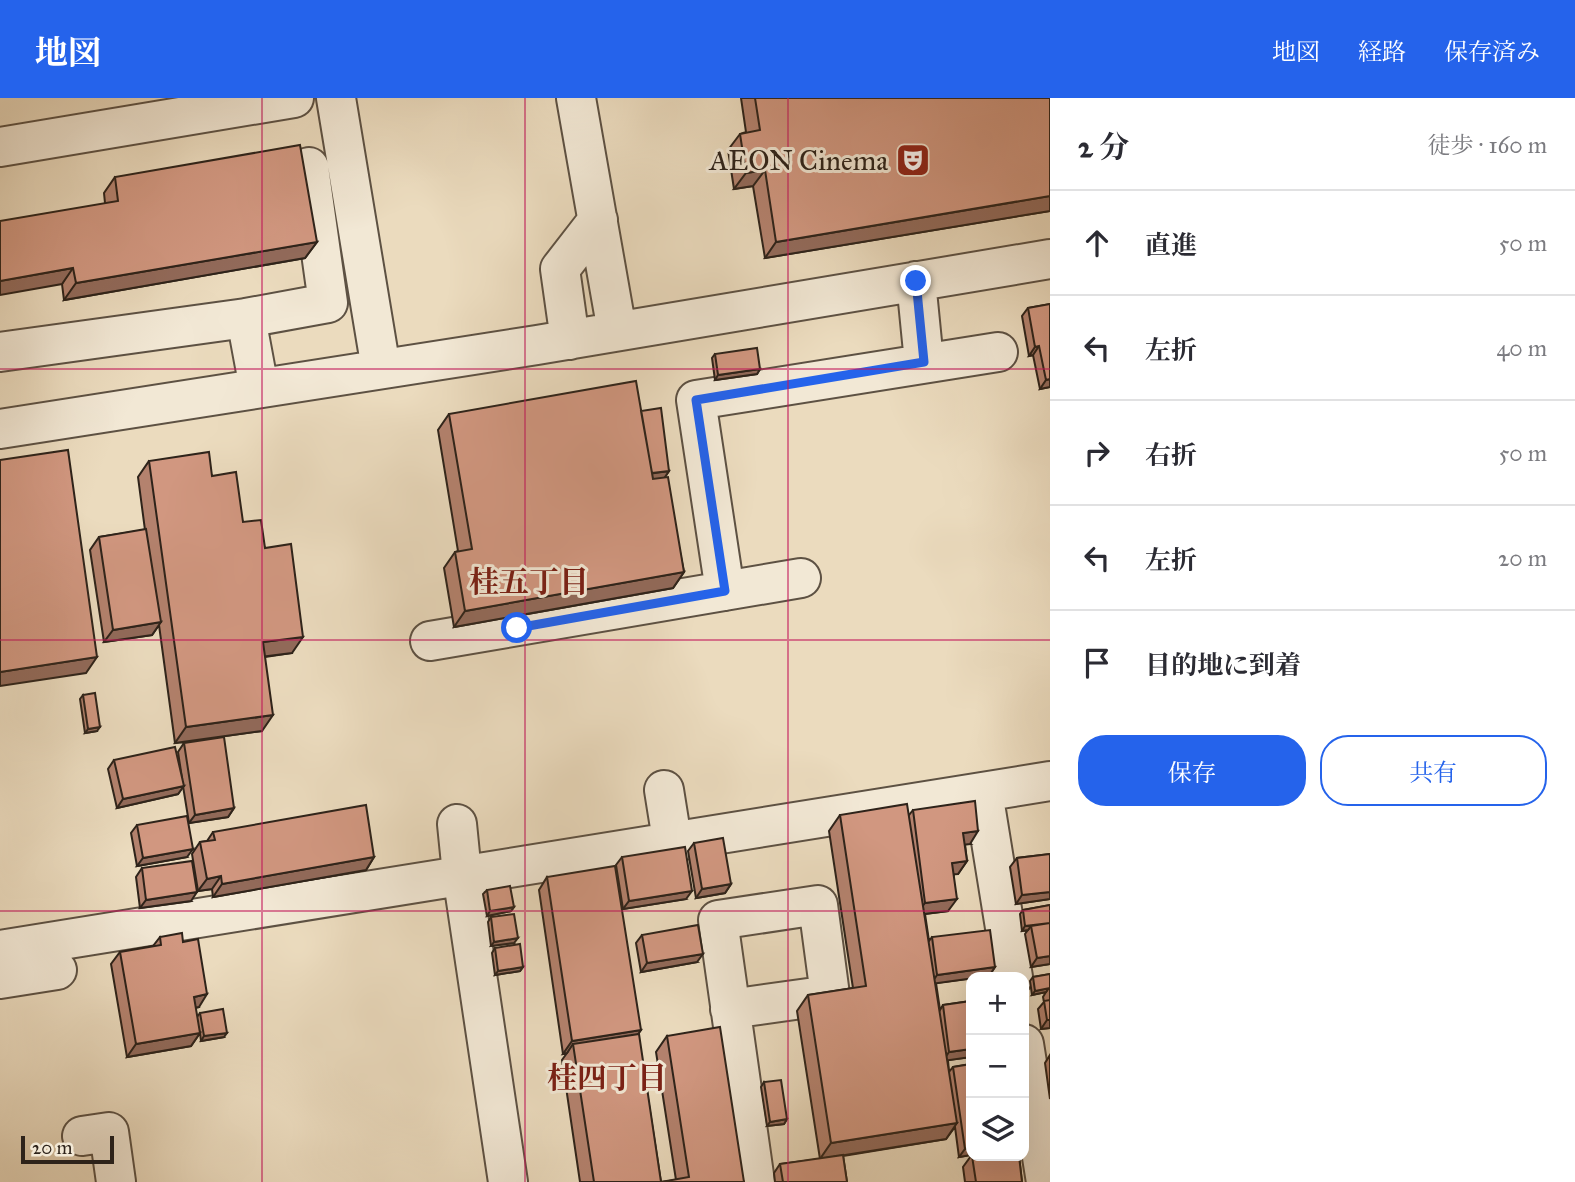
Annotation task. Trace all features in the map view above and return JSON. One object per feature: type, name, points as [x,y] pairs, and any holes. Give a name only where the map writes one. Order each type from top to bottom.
[{"type":"street","points":[[0,146],[294,98]]},
{"type":"street","points":[[336,98],[381,369]]},
{"type":"street","points":[[576,98],[591,198],[598,220],[617,331]]},
{"type":"street","points":[[0,352],[246,318],[328,303],[309,167]]},
{"type":"street","points":[[570,340],[560,269],[598,220]]},
{"type":"street","points":[[0,429],[570,340],[1050,259]]},
{"type":"street","points":[[916,281],[924,362]]},
{"type":"street","points":[[246,318],[259,388]]},
{"type":"street","points":[[725,591],[696,400],[998,352]]},
{"type":"street","points":[[430,641],[801,578]]},
{"type":"street","points":[[0,950],[1050,781]]},
{"type":"street","points":[[664,790],[672,840]]},
{"type":"street","points":[[983,792],[1012,972]]},
{"type":"street","points":[[457,824],[462,874],[508,1182]]},
{"type":"street","points":[[0,979],[57,970]]},
{"type":"street","points":[[730,1009],[755,1182]]},
{"type":"street","points":[[1029,1075],[1046,1182]]},
{"type":"street","points":[[82,1136],[109,1132],[116,1182]]},
{"type":"building","points":[[755,98],[1050,98],[1050,196],[776,242],[765,170],[746,173],[740,134],[760,130]]},
{"type":"building","points":[[300,145],[317,242],[76,283],[73,268],[0,281],[0,221],[118,201],[115,177]]},
{"type":"building","points":[[1050,304],[1050,379],[1046,380],[1039,346],[1035,347],[1028,308]]},
{"type":"building","points":[[757,348],[760,369],[718,375],[715,354]]},
{"type":"building","points":[[636,381],[653,479],[668,477],[684,572],[465,611],[455,552],[472,549],[449,414]]},
{"type":"building","points":[[661,408],[669,471],[652,473],[641,411]]},
{"type":"building","points":[[68,450],[97,657],[0,672],[0,460]]},
{"type":"building","points":[[209,452],[212,476],[236,472],[243,522],[261,520],[265,548],[291,544],[303,637],[263,642],[273,715],[186,727],[149,461]]},
{"type":"building","points":[[146,529],[161,622],[113,630],[99,537]]},
{"type":"building","points":[[95,693],[100,727],[88,729],[83,695]]},
{"type":"building","points":[[224,737],[234,808],[195,815],[184,743]]},
{"type":"building","points":[[175,747],[184,786],[123,799],[114,760]]},
{"type":"building","points":[[975,801],[978,831],[963,833],[967,861],[952,863],[957,899],[925,903],[913,810]]},
{"type":"building","points":[[907,804],[957,1123],[831,1143],[808,995],[866,986],[840,815]]},
{"type":"building","points":[[366,805],[374,857],[222,884],[221,876],[207,879],[200,842],[215,840],[213,832]]},
{"type":"building","points":[[187,816],[193,849],[143,858],[137,825]]},
{"type":"building","points":[[723,838],[731,884],[702,889],[694,843]]},
{"type":"building","points":[[685,847],[692,891],[629,901],[622,857]]},
{"type":"building","points":[[1050,854],[1050,892],[1022,895],[1017,858]]},
{"type":"building","points":[[192,861],[197,892],[146,900],[142,868]]},
{"type":"building","points":[[615,866],[641,1030],[572,1041],[547,877]]},
{"type":"building","points":[[510,886],[514,907],[490,911],[487,890]]},
{"type":"building","points":[[1050,905],[1050,923],[1025,926],[1023,910]]},
{"type":"building","points":[[514,914],[518,938],[494,942],[491,917]]},
{"type":"building","points":[[1050,923],[1050,956],[1037,958],[1031,926]]},
{"type":"building","points":[[698,925],[703,954],[647,963],[642,935]]},
{"type":"building","points":[[990,930],[995,967],[937,975],[932,937]]},
{"type":"building","points":[[182,933],[183,942],[198,939],[207,994],[194,997],[200,1033],[136,1044],[120,952],[161,945],[160,937]]},
{"type":"building","points":[[520,944],[523,967],[498,971],[495,948]]},
{"type":"building","points":[[1050,974],[1050,988],[1035,991],[1033,977]]},
{"type":"building","points":[[1050,1000],[1050,1020],[1047,1020],[1044,1001]]},
{"type":"building","points":[[966,1002],[966,1050],[949,1052],[943,1005]]},
{"type":"building","points":[[223,1009],[227,1033],[204,1036],[200,1013]]},
{"type":"building","points":[[720,1027],[744,1182],[661,1182],[689,1177],[667,1036]]},
{"type":"building","points":[[639,1034],[661,1182],[594,1182],[573,1044]]},
{"type":"building","points":[[966,1065],[965,1149],[953,1067]]},
{"type":"building","points":[[781,1080],[787,1119],[770,1122],[764,1082]]},
{"type":"building","points":[[843,1155],[847,1182],[783,1182],[780,1164]]},
{"type":"building","points":[[973,1161],[1020,1161],[1022,1182],[976,1182]]},
{"type":"place","name":"AEON Cinema","points":[[913,160]]},
{"type":"district","name":"桂五丁目","points":[[529,582]]},
{"type":"district","name":"桂四丁目","points":[[607,1078]]},
{"type":"route","points":[[517,628],[725,591],[696,400],[924,362],[916,281]]}]
